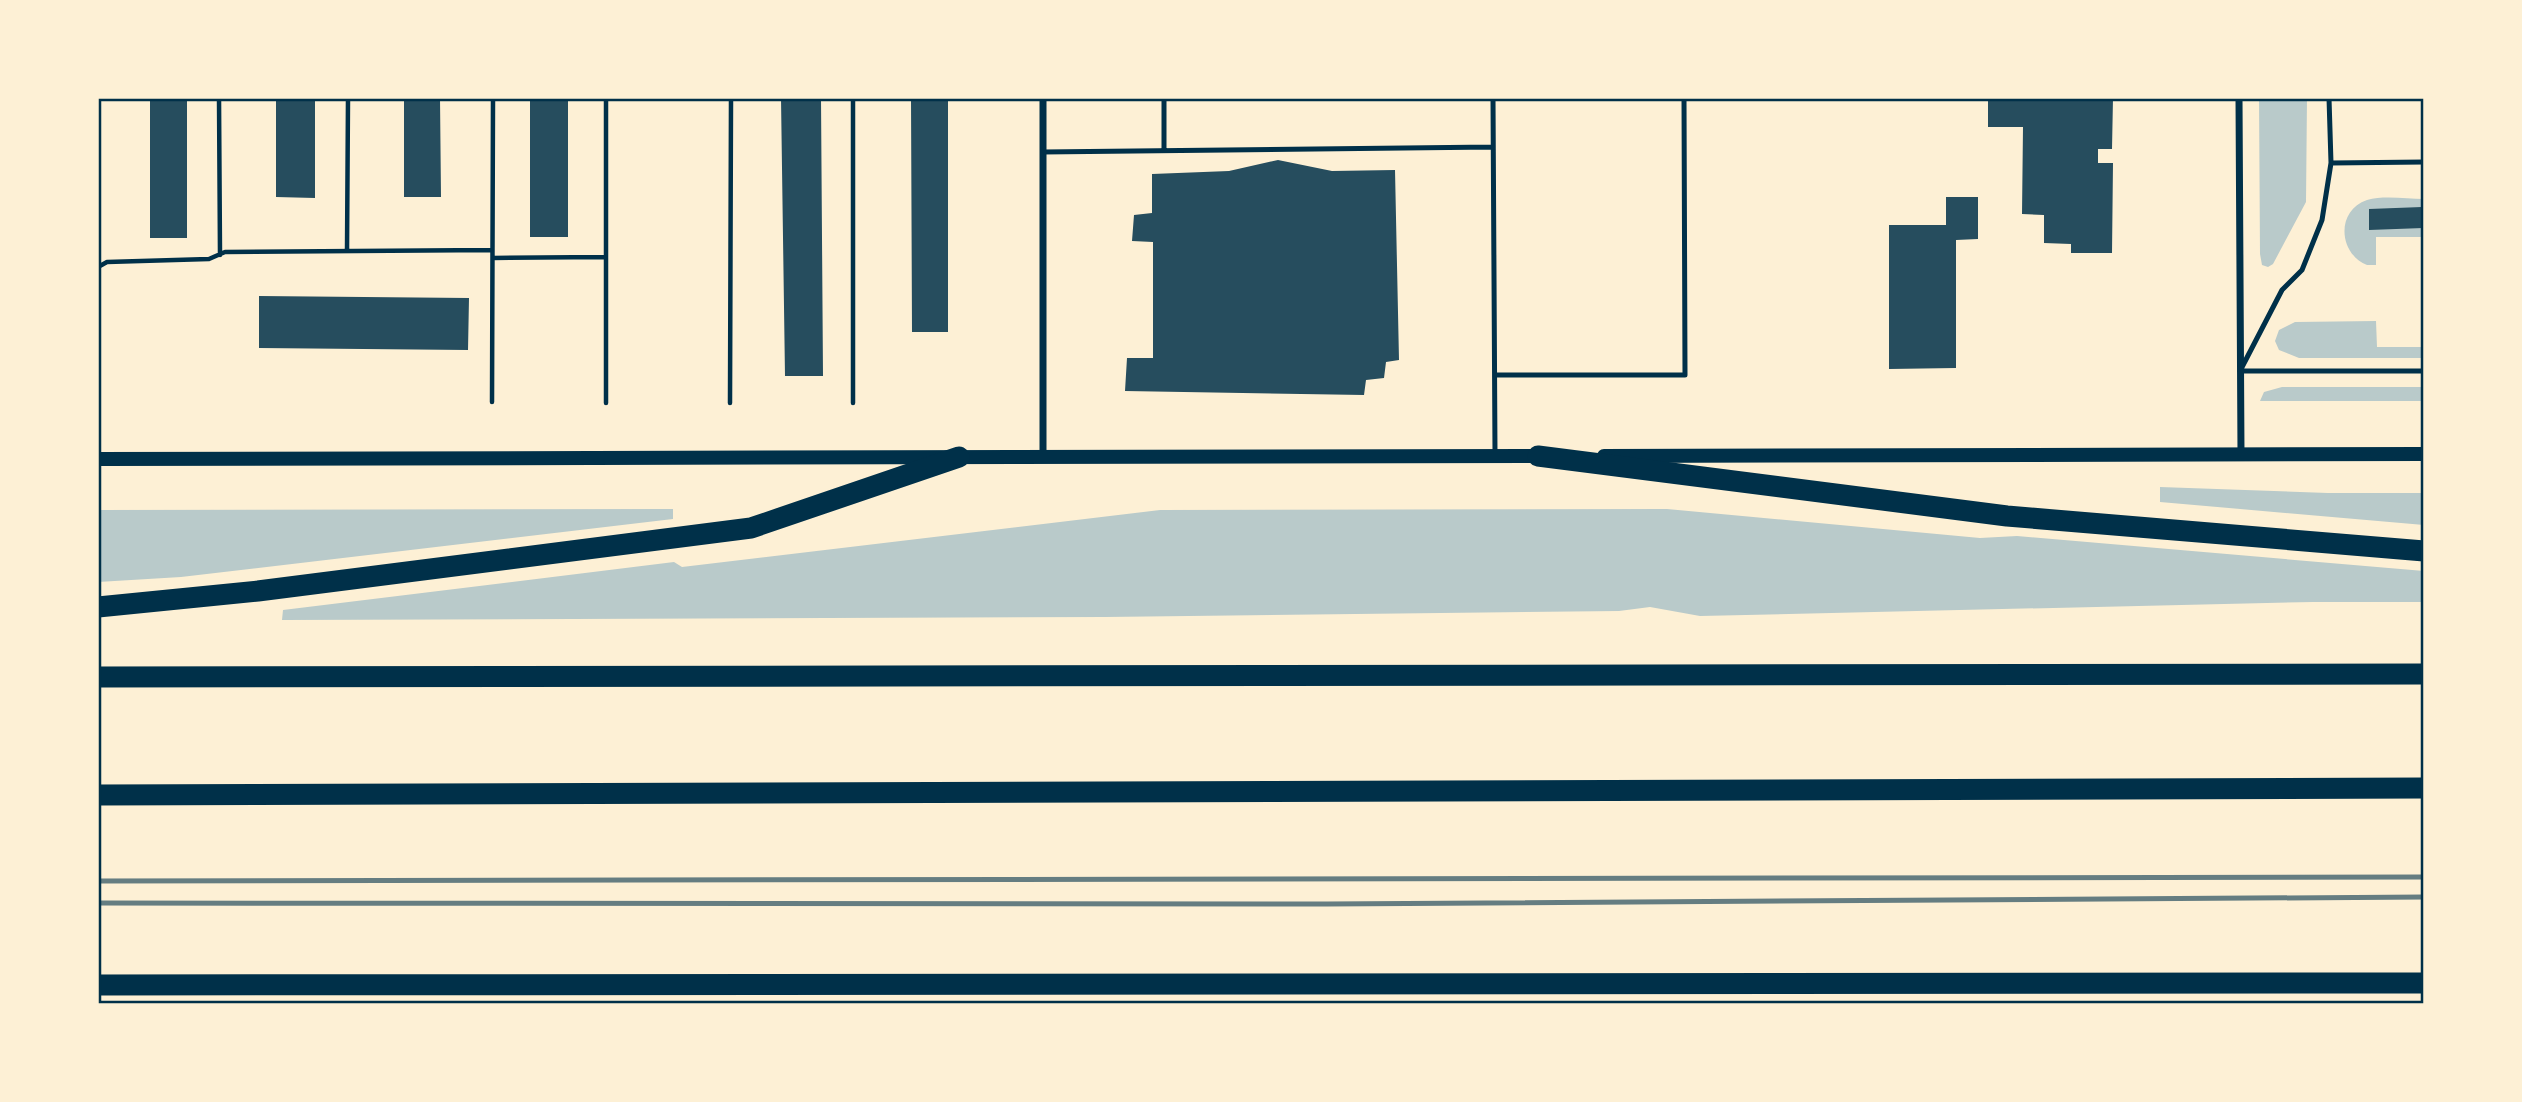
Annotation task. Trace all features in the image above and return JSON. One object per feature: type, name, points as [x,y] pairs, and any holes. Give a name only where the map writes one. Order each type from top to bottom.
[{"type":"highway","points":[[1538,456],[2007,516],[2424,551]]},
{"type":"highway","points":[[98,607],[258,591],[751,528],[959,457]]},
{"type":"highway","points":[[98,677],[2424,674]]},
{"type":"highway","points":[[98,795],[2424,788]]},
{"type":"highway","points":[[98,985],[2424,983]]},
{"type":"main road","points":[[98,459],[2424,454]]},
{"type":"street","points":[[1042,98],[1044,457]]},
{"type":"street","points":[[2239,98],[2241,454]]},
{"type":"lane","points":[[1164,98],[1164,150]]},
{"type":"lane","points":[[1493,98],[1495,456]]},
{"type":"lane","points":[[1495,375],[1685,375],[1684,98]]},
{"type":"lane","points":[[2329,98],[2331,163],[2322,220],[2302,270],[2282,290],[2240,371],[2424,372]]},
{"type":"lane","points":[[1043,152],[1493,147]]},
{"type":"lane","points":[[2331,163],[2424,162]]},
{"type":"path","points":[[219,98],[219,255]]},
{"type":"path","points":[[347,251],[348,98]]},
{"type":"path","points":[[492,402],[493,98]]},
{"type":"path","points":[[606,98],[606,403]]},
{"type":"path","points":[[730,403],[731,98]]},
{"type":"path","points":[[853,98],[853,403]]},
{"type":"path","points":[[98,267],[107,261],[209,259],[225,252],[492,250]]},
{"type":"path","points":[[493,258],[606,257]]},
{"type":"shaded area","points":[[2259,98],[2307,98],[2306,202],[2273,264],[2268,267],[2262,265],[2260,254]]},
{"type":"shaded area","points":[[2381,198],[2424,199],[2424,237],[2376,237],[2376,265],[2367,265],[2351,252],[2344,232],[2350,213],[2357,206],[2367,200]]},
{"type":"shaded area","points":[[2376,321],[2377,347],[2424,347],[2424,358],[2299,358],[2279,350],[2275,341],[2279,330],[2295,322]]},
{"type":"shaded area","points":[[2282,387],[2424,387],[2424,401],[2260,401],[2264,392]]},
{"type":"shaded area","points":[[2160,487],[2328,493],[2424,493],[2424,525],[2160,502]]},
{"type":"shaded area","points":[[673,509],[673,519],[181,577],[98,582],[98,510]]},
{"type":"shaded area","points":[[1667,509],[1980,538],[2017,536],[2424,571],[2424,602],[2313,602],[1700,616],[1650,607],[1619,611],[1105,617],[282,620],[283,610],[674,562],[682,567],[1160,510]]},
{"type":"building","points":[[150,98],[187,98],[187,238],[150,238]]},
{"type":"building","points":[[276,98],[315,98],[315,198],[276,197]]},
{"type":"building","points":[[404,98],[440,98],[441,197],[404,197]]},
{"type":"building","points":[[530,98],[568,98],[568,237],[530,237]]},
{"type":"building","points":[[781,98],[821,98],[823,376],[785,376]]},
{"type":"building","points":[[911,98],[948,98],[948,332],[912,332]]},
{"type":"building","points":[[1988,98],[2113,98],[2112,149],[2098,149],[2098,163],[2113,163],[2112,253],[2071,253],[2071,244],[2044,243],[2044,215],[2022,214],[2023,127],[1988,127]]},
{"type":"building","points":[[1278,160],[1332,171],[1395,170],[1399,360],[1386,362],[1384,378],[1366,380],[1364,395],[1125,391],[1127,358],[1153,358],[1153,242],[1132,241],[1134,215],[1152,213],[1152,174],[1229,171]]},
{"type":"building","points":[[1946,197],[1978,197],[1978,239],[1956,240],[1956,368],[1889,369],[1889,225],[1946,225]]},
{"type":"building","points":[[2422,207],[2423,228],[2369,230],[2369,209]]},
{"type":"building","points":[[259,296],[469,298],[468,350],[259,348]]},
{"type":"railway","points":[[98,881],[2424,877]]},
{"type":"railway","points":[[98,903],[1327,904],[2424,897]]}]
